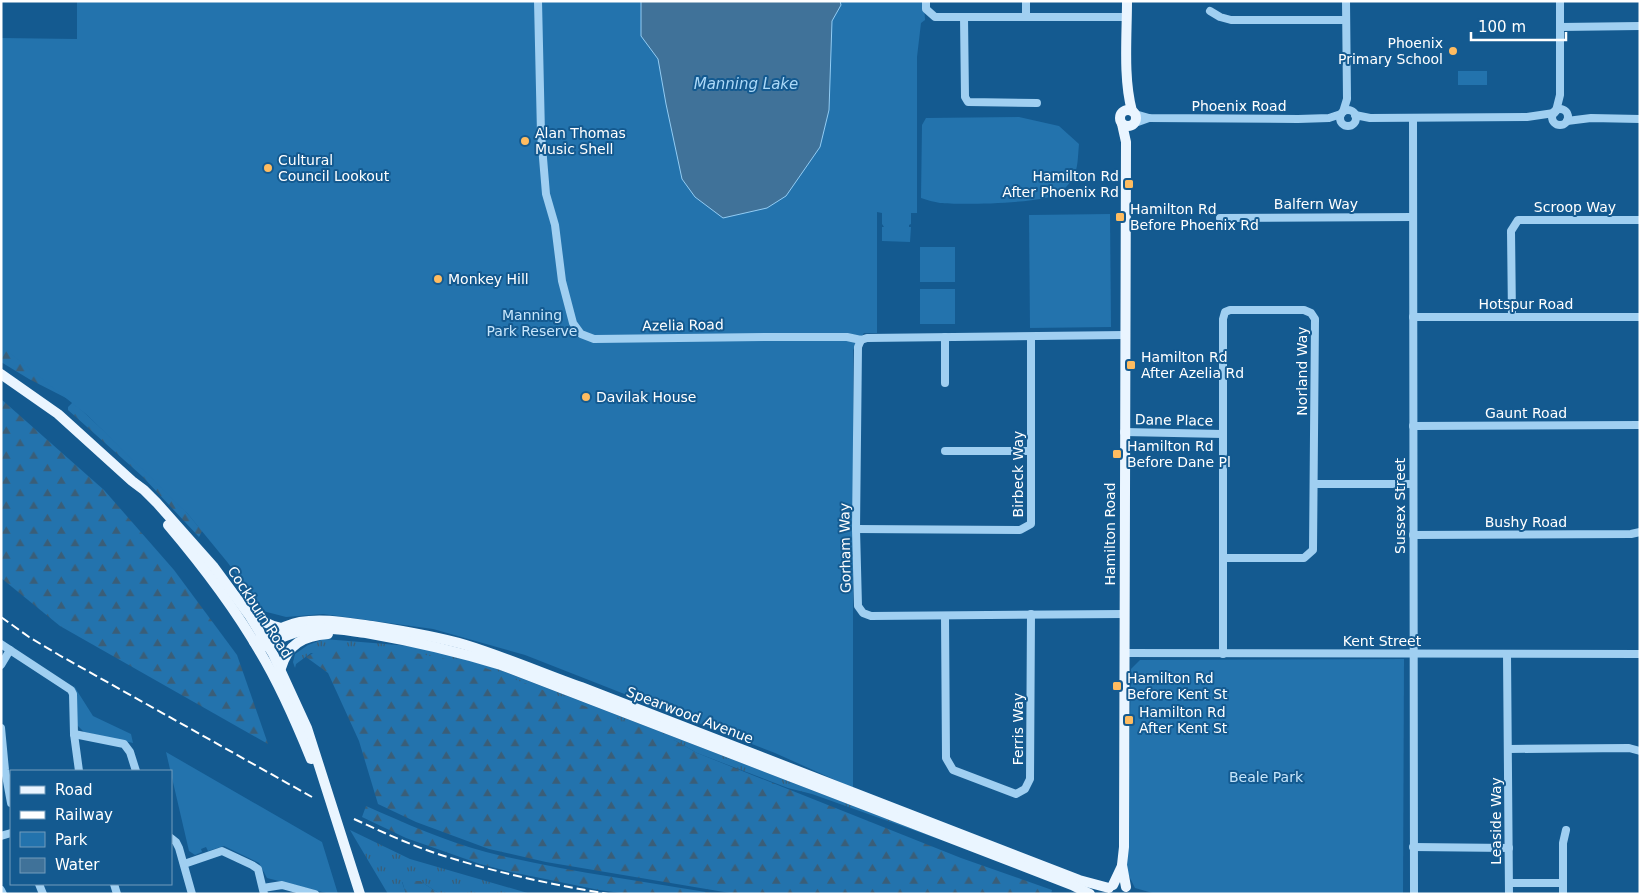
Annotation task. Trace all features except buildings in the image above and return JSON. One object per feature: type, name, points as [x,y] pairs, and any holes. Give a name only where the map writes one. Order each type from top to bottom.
[{"type":"main road","points":[[1123,1],[1132,117]]},
{"type":"main road","points":[[1125,17],[1127,1]]},
{"type":"main road","name":"Hamilton Road","points":[[1126,142],[1122,124],[1129,126],[1132,117]]},
{"type":"main road","name":"Hamilton Road","points":[[1109,889],[1122,865],[1124,847],[1126,142],[1132,117]]},
{"type":"main road","name":"Cockburn Road","points":[[1,374],[58,414],[144,490],[213,566],[240,602],[261,643],[324,784],[358,894]]},
{"type":"main road","name":"Cockburn Road","points":[[132,481],[140,494],[201,564],[281,668],[307,728],[320,764],[324,784]]},
{"type":"main road","points":[[240,602],[271,627],[281,628]]},
{"type":"main road","name":"Spearwood Avenue","points":[[261,643],[281,628],[298,622],[330,621],[414,633],[464,645],[505,658],[581,687],[1079,880],[1109,889],[1122,885],[1130,892]]},
{"type":"main road","name":"Spearwood Avenue","points":[[261,643],[314,628],[410,640],[501,665],[1054,878],[1090,894]]},
{"type":"main road","points":[[281,668],[287,652],[298,642],[316,635],[356,632]]},
{"type":"main road","name":"Hamilton Road","points":[[1122,865],[1130,892]]},
{"type":"street","name":"Azelia Road","points":[[538,1],[541,134],[546,194],[555,226],[563,287],[573,323],[581,334],[594,339],[847,337],[861,340],[867,338],[1124,335]]},
{"type":"street","points":[[1026,1],[1026,16]]},
{"type":"street","points":[[1346,1],[1347,99],[1340,118],[1342,124],[1348,126],[1354,117]]},
{"type":"street","points":[[1527,117],[1555,122],[1560,125],[1566,116],[1560,95],[1560,1]]},
{"type":"street","points":[[926,5],[935,17],[1125,17]]},
{"type":"street","points":[[1210,11],[1220,17],[1231,20],[1346,20]]},
{"type":"street","points":[[964,17],[965,97],[968,102],[1037,103]]},
{"type":"street","points":[[1560,27],[1640,26]]},
{"type":"street","points":[[1555,122],[1553,117],[1560,95]]},
{"type":"street","points":[[1347,99],[1354,117]]},
{"type":"street","points":[[1342,113],[1347,110],[1354,117],[1370,118],[1527,117],[1555,112],[1560,109],[1566,116],[1640,119]]},
{"type":"street","name":"Phoenix Road","points":[[1132,117],[1329,118],[1342,113]]},
{"type":"street","name":"Phoenix Road","points":[[1329,118],[1342,124]]},
{"type":"street","name":"Sussex Street","points":[[1413,118],[1412,653],[1414,894]]},
{"type":"street","name":"Balfern Way","points":[[1220,218],[1412,217]]},
{"type":"street","name":"Scroop Way","points":[[1512,316],[1511,231],[1518,220],[1640,220]]},
{"type":"street","name":"Norland Way","points":[[1223,558],[1304,558],[1313,550],[1315,318],[1311,313],[1304,310],[1230,310],[1225,312],[1223,318],[1223,434],[1223,558],[1223,654]]},
{"type":"street","name":"Hotspur Road","points":[[1413,317],[1640,317]]},
{"type":"street","name":"Birbeck Way","points":[[856,529],[1020,530],[1031,524],[1031,337]]},
{"type":"street","points":[[945,338],[945,383]]},
{"type":"street","name":"Gorham Way","points":[[861,340],[858,347],[856,529],[858,606],[862,613],[871,616],[1124,614]]},
{"type":"street","name":"Gaunt Road","points":[[1413,426],[1640,425]]},
{"type":"street","name":"Dane Place","points":[[1124,432],[1223,434]]},
{"type":"street","points":[[945,451],[1031,451]]},
{"type":"street","points":[[1314,484],[1413,484]]},
{"type":"street","name":"Bushy Road","points":[[1413,535],[1631,534],[1640,532]]},
{"type":"street","name":"Ferris Way","points":[[945,616],[946,758],[953,770],[1016,794],[1025,790],[1030,779],[1031,614]]},
{"type":"street","points":[[1,644],[71,690],[73,694],[74,734],[79,770]]},
{"type":"street","points":[[1,665],[10,650]]},
{"type":"street","name":"Kent Street","points":[[1124,653],[1640,654]]},
{"type":"street","name":"Leaside Way","points":[[1508,654],[1509,894]]},
{"type":"street","points":[[1,728],[10,798]]},
{"type":"street","points":[[74,734],[124,744],[128,747],[136,770]]},
{"type":"street","points":[[1509,749],[1629,748],[1639,750]]},
{"type":"street","points":[[1563,894],[1563,843],[1566,830]]},
{"type":"street","points":[[172,839],[179,848],[192,894]]},
{"type":"street","points":[[1413,847],[1509,848]]},
{"type":"street","points":[[184,864],[222,851],[258,869],[263,891],[282,886],[315,894]]},
{"type":"street","points":[[1509,883],[1562,883]]},
{"type":"street","points":[[1,890],[3,894]]},
{"type":"green space","name":"Manning Park Reserve","points":[[77,1],[924,1],[925,20],[921,23],[917,57],[917,213],[911,213],[911,224],[909,225],[911,227],[910,242],[882,241],[882,227],[884,227],[882,224],[882,213],[877,212],[877,333],[864,333],[853,350],[853,788],[775,753],[525,655],[433,629],[323,614],[286,617],[263,611],[228,563],[187,513],[87,415],[1,346],[1,38],[77,39]]},
{"type":"green space","points":[[1458,71],[1487,71],[1487,85],[1458,85]]},
{"type":"green space","points":[[1019,117],[1059,126],[1079,144],[1074,176],[1061,192],[1039,199],[1003,203],[940,203],[921,198],[922,125],[926,118]]},
{"type":"green space","points":[[1110,214],[1111,327],[1030,328],[1029,215]]},
{"type":"green space","points":[[920,247],[955,247],[955,282],[920,282]]},
{"type":"green space","points":[[920,289],[955,289],[955,324],[920,324]]},
{"type":"green space","points":[[1,345],[70,400],[1,362]]},
{"type":"green space","points":[[1,399],[104,490],[174,570],[237,655],[268,744],[60,626],[1,578]]},
{"type":"green space","points":[[73,402],[173,496],[202,531],[199,537],[142,476],[68,410],[68,407]]},
{"type":"green space","points":[[324,639],[422,647],[492,667],[944,841],[812,794],[788,788],[697,753],[676,741],[311,653],[296,664],[295,668],[293,662],[295,654],[308,645]]},
{"type":"green space","points":[[350,647],[416,653],[480,666],[676,741],[697,753],[961,858],[1052,890],[1051,894],[736,894],[546,862],[489,849],[416,822],[378,804],[359,741],[328,673],[306,657],[321,649]]},
{"type":"green space","name":"Beale Park","points":[[1404,659],[1403,894],[1156,894],[1135,888],[1127,872],[1131,669],[1140,660]]},
{"type":"green space","points":[[74,686],[93,716],[131,734],[133,743],[84,732],[77,725]]},
{"type":"green space","points":[[166,752],[322,842],[338,894],[330,894],[267,878],[259,863],[224,846],[208,851],[206,847],[201,849],[202,852],[195,855],[189,851],[172,778],[172,770],[170,770]]},
{"type":"green space","points":[[366,806],[440,837],[486,852],[573,870],[718,894],[628,894],[511,872],[480,864],[406,838],[362,817]]},
{"type":"green space","points":[[350,830],[410,859],[531,894],[440,894],[420,881],[402,882],[406,894],[388,894]]},
{"type":"green space","points":[[402,881],[420,881],[440,894],[406,894]]},
{"type":"water","name":"Manning Lake","points":[[641,1],[840,1],[841,5],[832,21],[829,110],[820,147],[786,196],[767,208],[723,218],[695,197],[682,179],[658,59],[641,36]]},
{"type":"railway","points":[[1,617],[59,655],[312,797]]},
{"type":"railway","points":[[354,819],[412,845],[453,859],[563,886],[608,894]]},
{"type":"place","name":"Phoenix Primary School","points":[[1453,51]]},
{"type":"place","name":"Alan Thomas Music Shell","points":[[525,141]]},
{"type":"place","name":"Cultural Council Lookout","points":[[268,168]]},
{"type":"place","name":"Hamilton Rd After Phoenix Rd","points":[[1129,184]]},
{"type":"place","name":"Hamilton Rd Before Phoenix Rd","points":[[1120,217]]},
{"type":"place","name":"Monkey Hill","points":[[438,279]]},
{"type":"place","name":"Hamilton Rd After Azelia Rd","points":[[1131,365]]},
{"type":"place","name":"Davilak House","points":[[586,397]]},
{"type":"place","name":"Hamilton Rd Before Dane Pl","points":[[1117,454]]},
{"type":"place","name":"Hamilton Rd Before Kent St","points":[[1117,686]]},
{"type":"place","name":"Hamilton Rd After Kent St","points":[[1129,720]]}]
